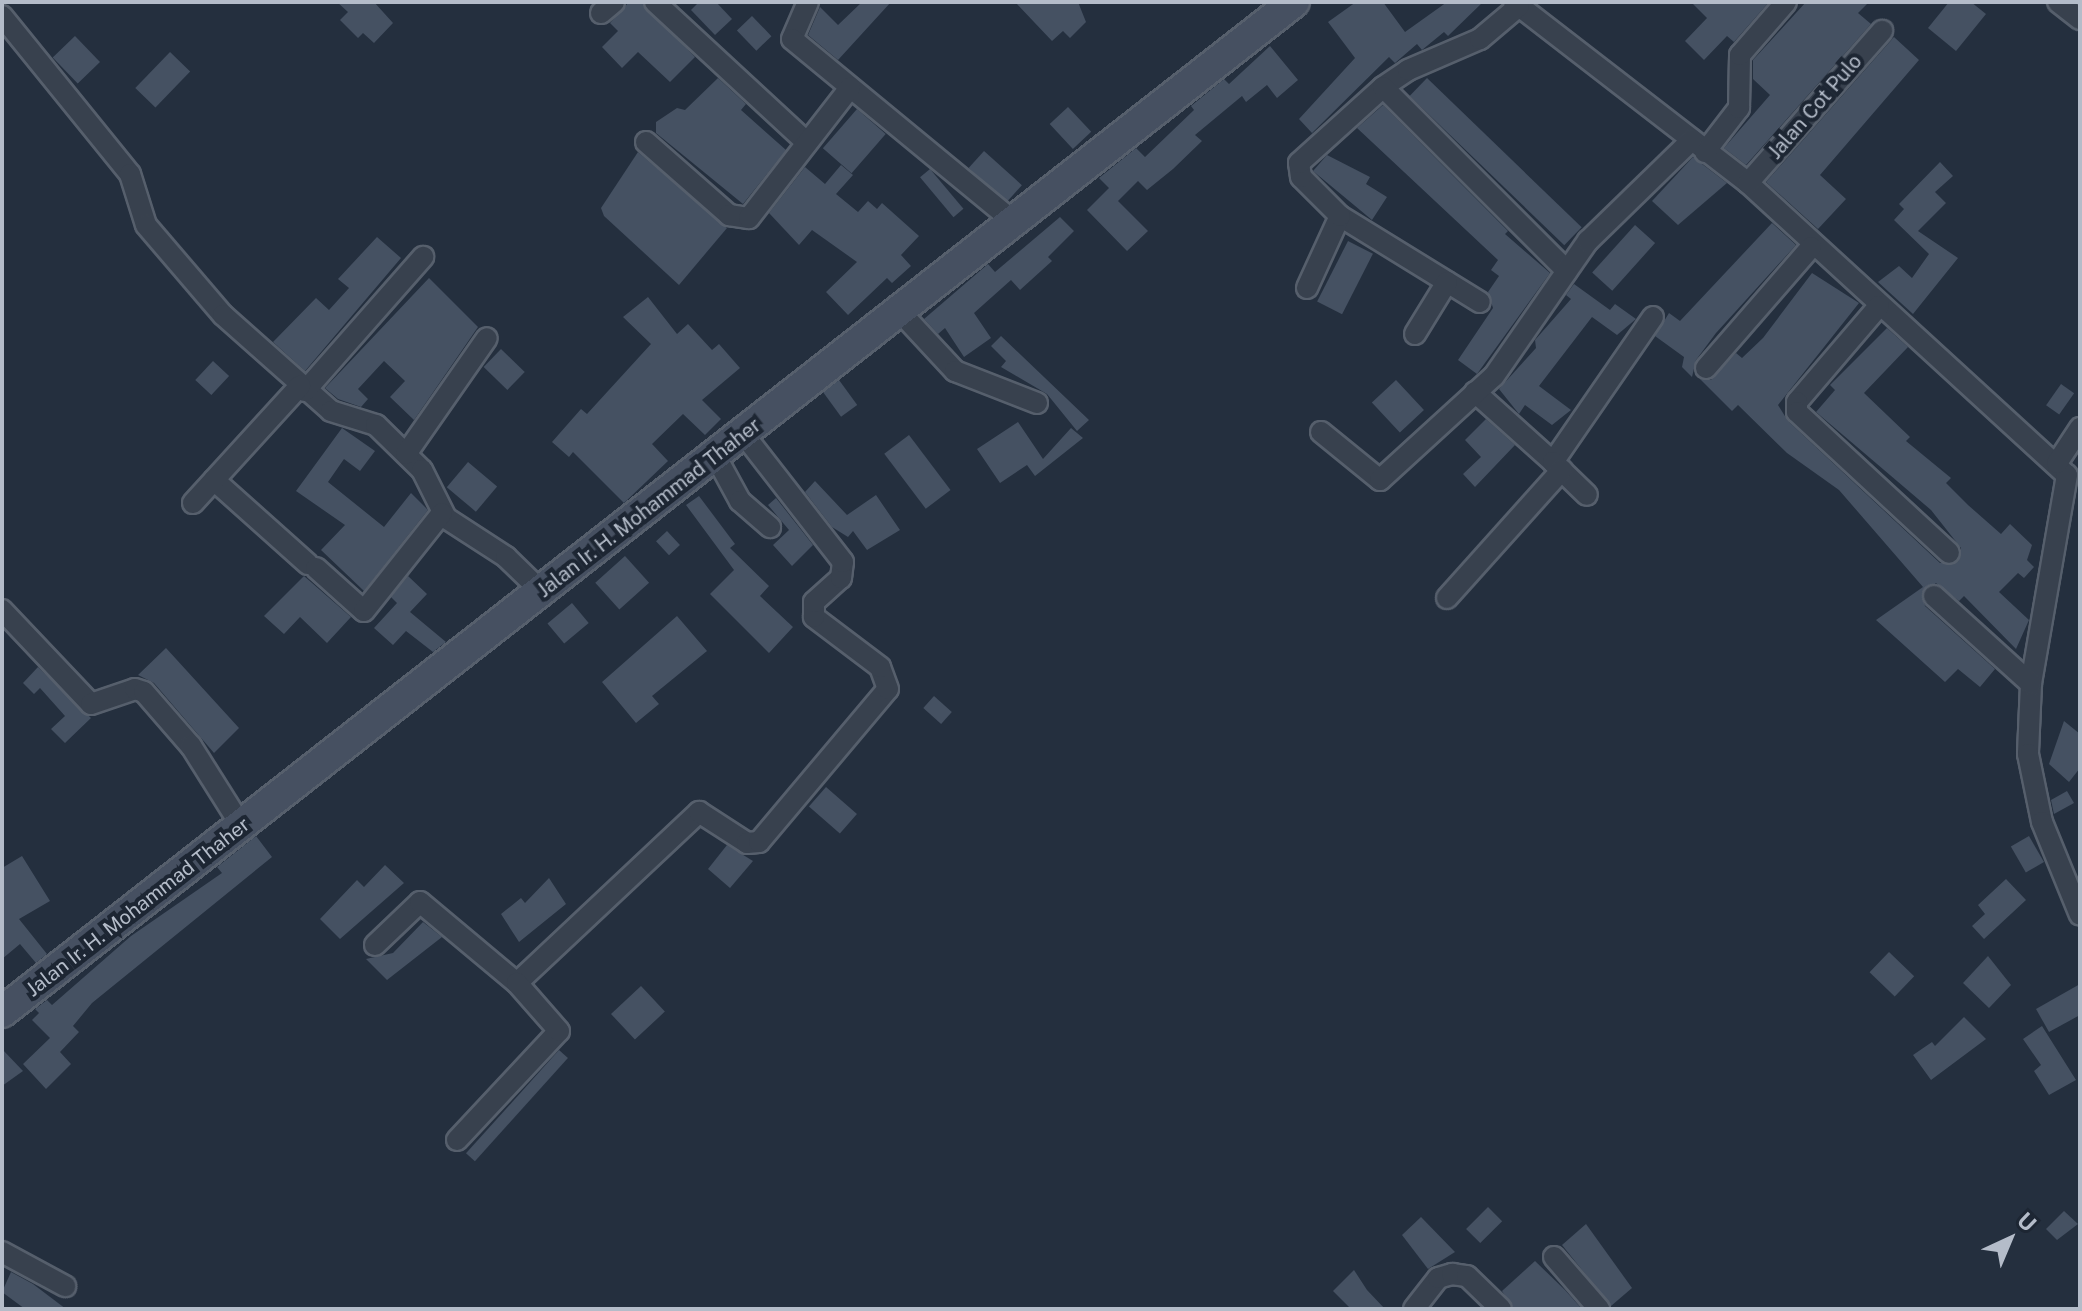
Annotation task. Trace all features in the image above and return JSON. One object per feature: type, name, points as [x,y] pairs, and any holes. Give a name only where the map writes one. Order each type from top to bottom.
[{"type":"main road","name":"Jalan Ir. H. Mohammad Thaher","points":[[2,1012],[902,314],[1294,2]]},
{"type":"street","points":[[655,2],[807,143]]},
{"type":"street","points":[[808,2],[792,39],[1015,223]]},
{"type":"street","points":[[1321,432],[1380,480],[1475,392],[1588,241],[1739,108],[1740,55],[1786,2]]},
{"type":"street","points":[[2058,2],[2080,19]]},
{"type":"street","points":[[1480,302],[1340,216],[1301,177],[1299,163],[1383,87],[1408,70],[1480,39],[1516,4],[1748,183],[1811,247],[2068,474]]},
{"type":"street","points":[[2,16],[130,174],[146,225],[223,315],[331,411],[376,425],[422,470],[442,513],[541,591]]},
{"type":"street","name":"Jalan Cot Pulo","points":[[1748,183],[1882,31]]},
{"type":"street","points":[[1383,87],[1567,271]]},
{"type":"street","points":[[646,142],[740,220],[761,205],[850,88]]},
{"type":"street","points":[[1307,288],[1340,216]]},
{"type":"street","points":[[1706,368],[1811,247]]},
{"type":"street","points":[[193,503],[303,389],[423,257]]},
{"type":"street","points":[[1415,334],[1447,282]]},
{"type":"street","points":[[1879,306],[1797,402],[1797,412],[1949,553]]},
{"type":"street","points":[[902,314],[955,371],[1037,403]]},
{"type":"street","points":[[1447,598],[1558,466],[1653,317]]},
{"type":"street","points":[[406,454],[487,338]]},
{"type":"street","points":[[1475,392],[1587,495]]},
{"type":"street","points":[[2080,428],[2068,474],[2031,684],[2028,754],[2042,822],[2080,915]]},
{"type":"street","points":[[517,983],[699,812],[747,843],[759,842],[888,689],[880,667],[814,617],[814,602],[841,578],[843,562],[744,435]]},
{"type":"street","points":[[716,457],[740,501],[770,527]]},
{"type":"street","points":[[214,480],[364,611],[442,513]]},
{"type":"street","points":[[1934,596],[2031,684]]},
{"type":"street","points":[[2,610],[91,704],[135,689],[144,692],[191,746],[242,827]]},
{"type":"street","points":[[375,945],[420,902],[517,983],[559,1031],[457,1140]]},
{"type":"street","points":[[2,1252],[65,1286]]},
{"type":"street","points":[[1554,1257],[1599,1309]]},
{"type":"street","points":[[1414,1309],[1438,1278],[1452,1274],[1467,1276],[1501,1309]]},
{"type":"building","points":[[337,2],[374,2],[393,23],[374,43],[363,33],[358,38],[340,20],[348,12]]},
{"type":"building","points":[[629,2],[642,2],[695,57],[670,82],[638,52],[622,68],[602,47],[618,31],[610,23]]},
{"type":"building","points":[[699,2],[716,2],[732,19],[715,35],[691,10]]},
{"type":"building","points":[[862,2],[891,2],[838,60],[808,35],[820,7],[838,25]]},
{"type":"building","points":[[1015,2],[1078,2],[1086,22],[1070,38],[1063,31],[1052,41]]},
{"type":"building","points":[[1356,2],[1383,2],[1405,32],[1447,2],[1483,2],[1448,36],[1444,32],[1422,50],[1417,44],[1395,63],[1389,57],[1312,133],[1299,119],[1355,58],[1328,22]]},
{"type":"building","points":[[1691,2],[1769,2],[1734,42],[1727,36],[1704,60],[1685,41],[1707,18]]},
{"type":"building","points":[[1806,2],[1869,2],[1858,13],[1871,24],[1746,165],[1724,148],[1770,95],[1753,79],[1753,60]]},
{"type":"building","points":[[1949,2],[1971,2],[1986,14],[1956,51],[1928,28]]},
{"type":"building","points":[[752,16],[771,36],[756,51],[737,31]]},
{"type":"building","points":[[75,36],[100,62],[78,83],[53,58]]},
{"type":"building","points":[[1894,37],[1919,60],[1820,175],[1846,199],[1818,229],[1766,182]]},
{"type":"building","points":[[1270,46],[1298,80],[1277,98],[1267,85],[1246,102],[1242,96],[1195,135],[1202,141],[1173,169],[1147,190],[1138,181],[1118,201],[1148,231],[1127,251],[1087,210],[1109,188],[1099,178],[1136,148],[1145,157],[1194,110],[1191,106],[1224,79],[1229,84]]},
{"type":"building","points":[[170,52],[190,71],[155,107],[135,88]]},
{"type":"building","points":[[718,78],[746,104],[741,110],[786,150],[743,204],[656,133],[656,122],[677,108],[685,110]]},
{"type":"building","points":[[1427,78],[1582,227],[1564,245],[1410,96]]},
{"type":"building","points":[[1383,105],[1508,231],[1505,234],[1550,273],[1477,374],[1458,360],[1493,308],[1488,292],[1499,276],[1491,270],[1498,260],[1357,128]]},
{"type":"building","points":[[1068,107],[1091,132],[1073,149],[1050,124]]},
{"type":"building","points":[[857,109],[886,134],[852,173],[823,148]]},
{"type":"building","points":[[984,151],[1022,185],[1007,202],[969,168]]},
{"type":"building","points":[[638,152],[727,228],[679,285],[604,216],[601,208]]},
{"type":"building","points":[[1327,155],[1370,177],[1366,184],[1387,197],[1372,220],[1313,171]]},
{"type":"building","points":[[1693,157],[1727,183],[1678,225],[1652,201]]},
{"type":"building","points":[[1940,162],[1953,176],[1935,192],[1946,203],[1918,231],[1958,258],[1913,314],[1878,282],[1899,266],[1912,278],[1929,254],[1894,220],[1904,209],[1899,204]]},
{"type":"building","points":[[841,165],[853,175],[836,194],[858,212],[868,201],[877,209],[882,203],[919,236],[901,255],[911,266],[892,283],[887,278],[848,315],[826,292],[857,262],[812,230],[799,245],[769,213],[805,167],[825,184]]},
{"type":"building","points":[[930,169],[963,209],[953,217],[920,177]]},
{"type":"building","points":[[1060,217],[1074,231],[1048,257],[1052,261],[1020,290],[1011,280],[974,313],[991,338],[964,357],[945,328],[938,334],[924,319],[988,264],[995,272]]},
{"type":"building","points":[[1772,223],[1796,245],[1716,333],[1696,360],[1692,377],[1682,367],[1684,357],[1655,336],[1669,313],[1680,321]]},
{"type":"building","points":[[1635,225],[1655,243],[1612,291],[1592,273]]},
{"type":"building","points":[[377,237],[401,258],[305,371],[273,342],[316,298],[329,310],[349,288],[338,279]]},
{"type":"building","points":[[1348,241],[1373,254],[1342,314],[1317,302]]},
{"type":"building","points":[[1812,273],[1859,303],[1778,405],[1788,421],[1940,563],[1958,562],[1961,548],[1931,510],[1816,412],[1835,390],[1830,385],[1887,328],[1908,347],[1864,393],[1910,437],[1906,441],[1951,478],[1946,483],[1968,505],[2001,534],[2010,524],[2032,545],[2027,560],[2034,567],[2024,578],[2018,573],[1999,592],[2029,620],[2016,649],[1964,596],[1959,601],[1936,583],[1922,593],[1925,606],[1995,669],[1980,687],[1958,669],[1945,682],[1876,620],[1923,587],[1839,490],[1787,453],[1738,405],[1732,411],[1700,379],[1711,380],[1736,353],[1742,358],[1763,338]]},
{"type":"building","points":[[429,278],[478,327],[414,420],[390,397],[405,381],[384,361],[358,389],[368,399],[361,407],[338,399],[325,388]]},
{"type":"building","points":[[1574,284],[1610,310],[1615,304],[1636,319],[1617,335],[1592,317],[1539,386],[1571,410],[1552,425],[1525,405],[1519,414],[1499,389],[1536,348],[1535,340],[1571,299],[1566,295]]},
{"type":"building","points":[[648,297],[677,334],[688,324],[712,350],[719,344],[740,368],[702,400],[721,419],[705,435],[683,414],[652,444],[668,461],[624,503],[573,452],[569,457],[552,442],[581,409],[587,414],[651,344],[623,317]]},
{"type":"building","points":[[1001,336],[1089,420],[1077,431],[1047,394],[1001,367],[1006,361],[991,346]]},
{"type":"building","points":[[501,349],[525,372],[507,390],[484,367]]},
{"type":"building","points":[[213,361],[229,376],[211,395],[195,380]]},
{"type":"building","points":[[839,380],[857,405],[841,417],[823,392]]},
{"type":"building","points":[[1396,380],[1424,410],[1400,432],[1372,403]]},
{"type":"building","points":[[2061,384],[2074,393],[2059,414],[2046,405]]},
{"type":"building","points":[[1486,419],[1515,445],[1475,487],[1463,474],[1481,457],[1465,440]]},
{"type":"building","points":[[1018,422],[1043,459],[1071,428],[1083,438],[1035,476],[1027,465],[1000,483],[977,449]]},
{"type":"building","points":[[342,428],[375,451],[360,471],[344,459],[328,482],[384,527],[411,493],[428,510],[364,591],[321,550],[345,525],[296,491]]},
{"type":"building","points":[[909,435],[951,490],[926,509],[884,454]]},
{"type":"building","points":[[468,462],[497,486],[476,512],[447,487]]},
{"type":"building","points":[[815,481],[847,515],[876,495],[900,530],[867,550],[853,531],[848,537],[832,527],[805,492]]},
{"type":"building","points":[[699,496],[735,544],[730,548],[769,586],[760,596],[793,627],[769,653],[710,594],[734,570],[686,505]]},
{"type":"building","points":[[776,498],[813,545],[792,566],[773,545],[789,530],[768,505]]},
{"type":"building","points":[[667,531],[680,545],[669,555],[656,541]]},
{"type":"building","points":[[625,556],[649,583],[619,610],[595,583]]},
{"type":"building","points":[[304,576],[351,617],[327,643],[300,617],[284,634],[264,616]]},
{"type":"building","points":[[408,576],[427,594],[410,612],[446,642],[433,652],[406,631],[393,645],[374,628],[397,603],[391,597]]},
{"type":"building","points":[[572,603],[589,623],[564,643],[547,624]]},
{"type":"building","points":[[677,616],[707,651],[652,696],[659,704],[636,723],[602,682]]},
{"type":"building","points":[[166,648],[239,728],[214,753],[154,683],[138,675]]},
{"type":"building","points":[[38,667],[91,718],[65,743],[51,729],[65,716],[40,688],[34,694],[23,683]]},
{"type":"building","points":[[934,696],[952,712],[941,724],[923,708]]},
{"type":"building","points":[[2064,721],[2080,734],[2080,768],[2069,782],[2049,764]]},
{"type":"building","points":[[826,787],[857,814],[840,834],[809,807]]},
{"type":"building","points":[[2067,791],[2074,803],[2054,814],[2051,800]]},
{"type":"building","points":[[256,836],[272,857],[92,1003],[73,1026],[79,1032],[60,1052],[71,1064],[46,1089],[23,1064],[50,1038],[32,1020],[39,1013],[35,1009],[47,1000],[52,1005],[131,936],[222,873],[217,867]]},
{"type":"building","points":[[2029,836],[2044,862],[2026,872],[2011,846]]},
{"type":"building","points":[[727,845],[753,861],[730,888],[708,869]]},
{"type":"building","points":[[22,856],[50,901],[19,919],[47,954],[36,963],[20,944],[2,959],[2,868]]},
{"type":"building","points":[[385,865],[404,883],[340,939],[320,919],[357,880],[364,887]]},
{"type":"building","points":[[549,878],[566,904],[519,942],[501,914],[521,898],[525,903]]},
{"type":"building","points":[[2006,879],[2026,900],[1984,939],[1972,926],[1985,914],[1978,905]]},
{"type":"building","points":[[423,922],[442,937],[387,980],[366,959],[393,953]]},
{"type":"building","points":[[1889,952],[1914,976],[1895,996],[1870,972]]},
{"type":"building","points":[[1988,956],[2011,985],[1989,1008],[1963,983]]},
{"type":"building","points":[[2080,984],[2080,1015],[2049,1032],[2036,1009]]},
{"type":"building","points":[[641,986],[665,1012],[635,1040],[611,1014]]},
{"type":"building","points":[[1964,1017],[1986,1039],[1931,1080],[1913,1055],[1932,1042],[1935,1046]]},
{"type":"building","points":[[2042,1026],[2076,1080],[2049,1095],[2034,1071],[2041,1065],[2023,1039]]},
{"type":"building","points":[[2,1049],[23,1071],[2,1086]]},
{"type":"building","points":[[559,1050],[568,1058],[475,1161],[466,1153]]},
{"type":"building","points":[[1488,1207],[1502,1221],[1480,1243],[1466,1229]]},
{"type":"building","points":[[2064,1211],[2078,1224],[2057,1240],[2046,1229]]},
{"type":"building","points":[[1421,1217],[1455,1252],[1428,1269],[1402,1235]]},
{"type":"building","points":[[1586,1224],[1632,1288],[1611,1306],[1562,1245]]},
{"type":"building","points":[[1535,1261],[1582,1309],[1514,1309],[1502,1291]]},
{"type":"building","points":[[1354,1270],[1385,1309],[1351,1309],[1333,1291]]},
{"type":"building","points":[[11,1272],[66,1309],[25,1309],[2,1292]]}]
